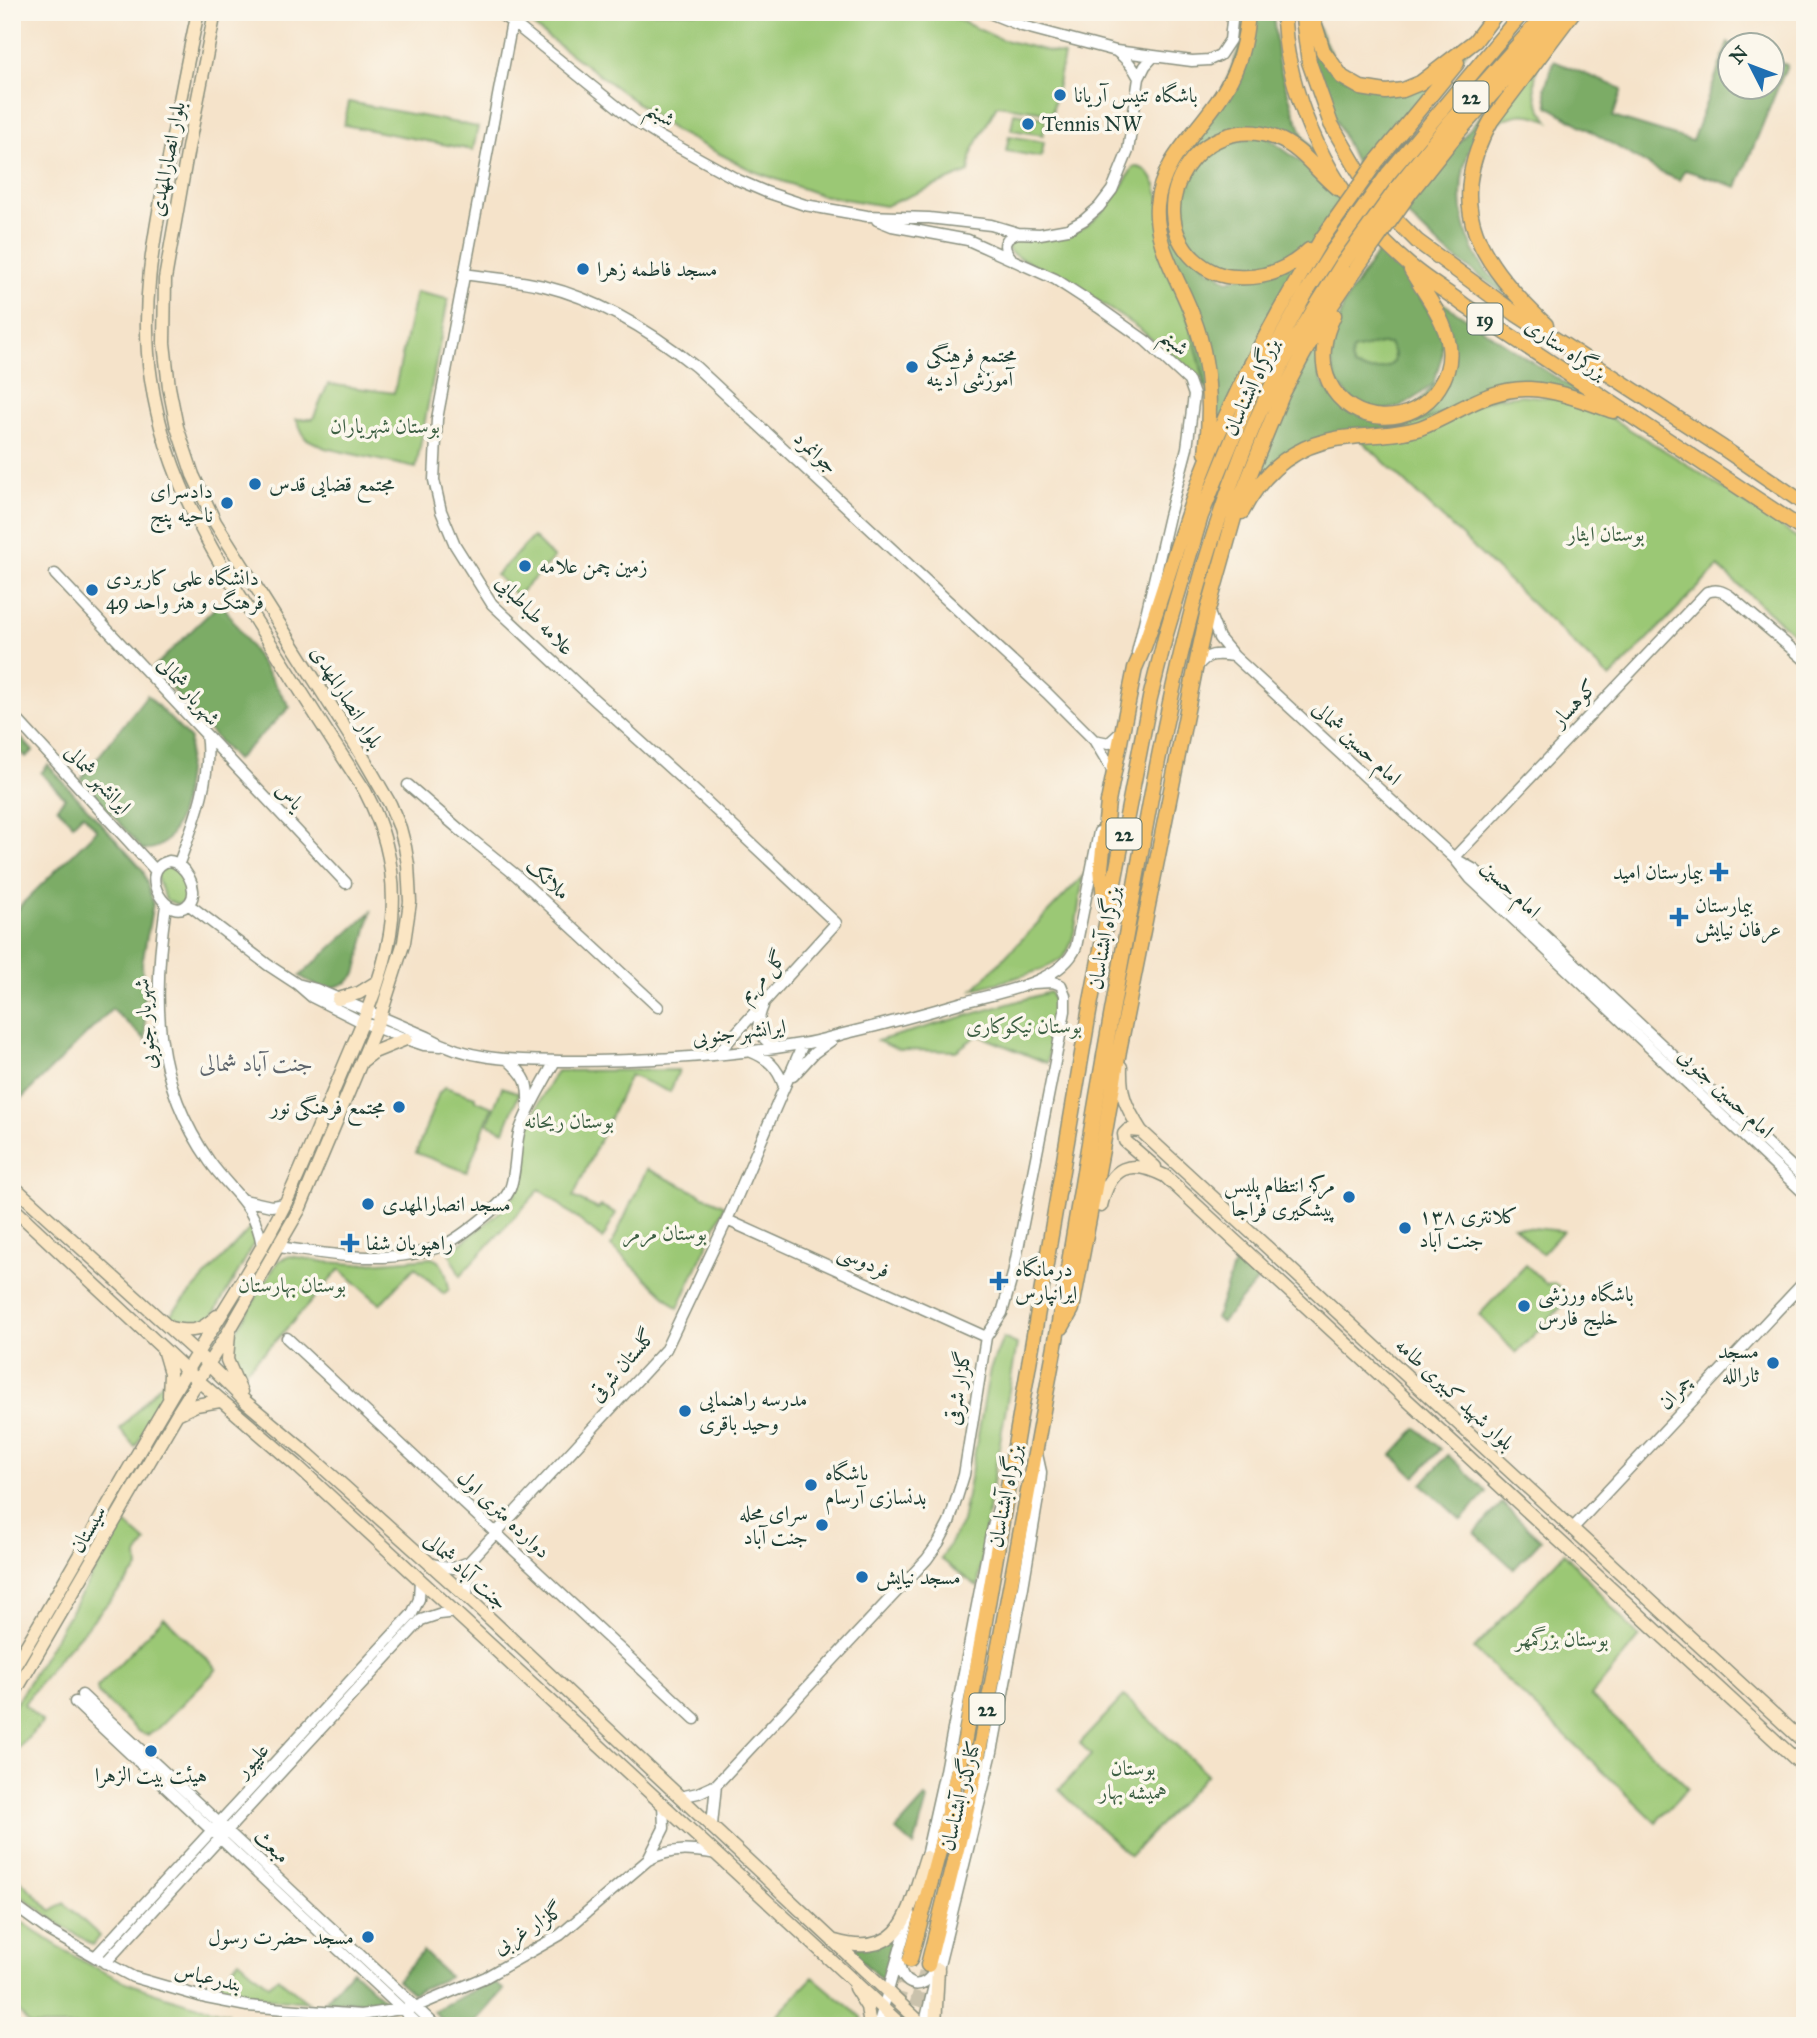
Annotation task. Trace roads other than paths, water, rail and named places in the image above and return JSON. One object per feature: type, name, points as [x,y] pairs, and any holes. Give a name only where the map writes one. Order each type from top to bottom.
[{"type":"highway","points":[[1203,472],[1210,406],[1205,358],[1193,316],[1161,237],[1157,210],[1159,190],[1166,171],[1227,88],[1246,32],[1248,12]]},
{"type":"highway","name":"بزرگراه ستاری","points":[[1283,12],[1288,58],[1302,109],[1321,154],[1346,195],[1385,243],[1409,265],[1497,327],[1805,531]]},
{"type":"highway","name":"بزرگراه ستاری","points":[[1302,12],[1310,62],[1331,124],[1357,172],[1390,214],[1417,241],[1516,314],[1805,504]]},
{"type":"highway","points":[[1311,12],[1323,51],[1331,65],[1342,77],[1361,88],[1373,91],[1403,90],[1420,83],[1475,41]]},
{"type":"highway","points":[[1107,922],[1101,868],[1108,802],[1135,668],[1203,472],[1243,379],[1266,332],[1321,240],[1377,161],[1499,12]]},
{"type":"highway","name":"بزرگراه آبشناسان","points":[[904,1958],[940,1849],[965,1738],[1089,1013],[1150,698],[1201,516],[1255,384],[1332,252],[1388,174],[1522,12]]},
{"type":"highway","name":"بزرگراه آبشناسان","points":[[935,1965],[970,1797],[1056,1338],[1141,848],[1175,676],[1218,521],[1269,390],[1291,347],[1450,122],[1546,12]]},
{"type":"highway","points":[[1404,190],[1566,12]]},
{"type":"highway","points":[[1570,347],[1531,311],[1488,260],[1474,232],[1468,205],[1468,189],[1482,136],[1490,121],[1573,12]]},
{"type":"highway","points":[[1321,240],[1287,268],[1267,275],[1232,277],[1209,271],[1184,247],[1177,230],[1174,214],[1175,194],[1182,174],[1192,158],[1216,139],[1241,132],[1252,133],[1277,138],[1289,145],[1346,195]]},
{"type":"highway","points":[[1350,266],[1330,323],[1323,357],[1326,371],[1329,383],[1351,407],[1364,414],[1386,418],[1406,415],[1426,403],[1441,384],[1449,361],[1448,343],[1441,322],[1409,265]]},
{"type":"highway","points":[[1072,1309],[1119,1051],[1208,610],[1237,507],[1282,395],[1350,266]]},
{"type":"highway","points":[[1228,538],[1246,504],[1269,472],[1288,457],[1315,443],[1417,429],[1486,396],[1507,390],[1531,389],[1558,394],[1633,418]]},
{"type":"highway","points":[[1056,1338],[1086,1282],[1101,1206]]},
{"type":"highway","points":[[12,2018],[18,2026]]},
{"type":"main road","name":"بلوار انصارالمهدی","points":[[186,1370],[226,1308],[285,1204],[378,980],[390,936],[393,901],[388,850],[380,823],[365,791],[258,626],[200,530],[169,457],[150,379],[148,297],[151,258],[198,12]]},
{"type":"main road","name":"بلوار انصارالمهدی","points":[[198,1380],[299,1210],[378,1022],[404,942],[410,902],[408,865],[400,828],[380,785],[215,522],[193,475],[177,427],[164,343],[165,279],[215,12]]},
{"type":"main road","points":[[338,999],[359,993],[378,980]]},
{"type":"main road","points":[[361,1062],[374,1052],[406,1039]]},
{"type":"main road","name":"بلوار شهید کبیری طامه","points":[[1119,1051],[1122,1097],[1141,1131],[1805,1744]]},
{"type":"main road","points":[[1141,1131],[1128,1130],[1124,1134],[1125,1141],[1165,1176]]},
{"type":"main road","name":"بلوار شهید کبیری طامه","points":[[1101,1206],[1109,1182],[1121,1170],[1135,1166],[1144,1167],[1165,1176],[1805,1768]]},
{"type":"main road","name":"جنت آباد شمالی","points":[[12,1185],[197,1353],[246,1402],[467,1597],[924,2026]]},
{"type":"main road","name":"جنت آباد شمالی","points":[[12,1207],[186,1370],[261,1433],[456,1612],[902,2026]]},
{"type":"main road","points":[[168,1328],[192,1332],[226,1308]]},
{"type":"main road","points":[[229,1331],[227,1360],[246,1402]]},
{"type":"main road","points":[[162,1345],[170,1373],[169,1398]]},
{"type":"main road","name":"سیستان","points":[[12,1670],[186,1370]]},
{"type":"main road","name":"سیستان","points":[[12,1697],[198,1380]]},
{"type":"main road","points":[[177,1414],[196,1405],[220,1401]]},
{"type":"main road","points":[[1531,1514],[1540,1511],[1541,1502]]},
{"type":"main road","points":[[833,1940],[863,1947],[890,1938],[901,1925],[926,1857]]},
{"type":"main road","points":[[790,1921],[800,1918],[801,1910]]},
{"type":"main road","points":[[836,1963],[860,1994],[867,2007],[870,2026]]},
{"type":"main road","points":[[935,1965],[935,2026]]},
{"type":"street","name":"شبنم","points":[[497,12],[635,121],[738,180],[766,192],[805,205],[867,216],[929,218],[991,225],[1018,233],[1040,234],[1068,229],[1090,216],[1112,190],[1128,151],[1139,78]]},
{"type":"street","points":[[988,12],[1022,26],[1116,51],[1192,61],[1209,60],[1220,55],[1230,40],[1233,12]]},
{"type":"street","name":"علامه طباطبایی","points":[[512,22],[437,419],[433,464],[441,511],[455,545],[492,604],[836,923]]},
{"type":"street","points":[[1116,51],[1134,67],[1139,78]]},
{"type":"street","points":[[1139,78],[1154,55]]},
{"type":"street","name":"شبنم","points":[[867,216],[892,226],[968,240],[1055,279],[1146,341],[1182,374],[1192,387],[1194,405],[1187,448],[1138,645],[1135,668]]},
{"type":"street","points":[[968,240],[978,235],[979,230],[972,223]]},
{"type":"street","points":[[1011,258],[1005,251],[1004,243],[1007,238],[1018,233]]},
{"type":"street","name":"جوانمرد","points":[[464,274],[544,286],[578,297],[614,312],[677,351],[1037,683],[1094,740],[1114,773]]},
{"type":"street","name":"شهریار شمالی","points":[[55,574],[206,735],[209,754],[205,774],[192,827],[178,863]]},
{"type":"street","name":"کوهسار","points":[[1454,858],[1707,592],[1722,591],[1730,596],[1805,660]]},
{"type":"street","name":"امام حسین شمالی","points":[[1208,610],[1219,638],[1234,656],[1454,858]]},
{"type":"street","points":[[1195,670],[1207,656],[1222,653],[1234,656]]},
{"type":"street","name":"ایرانشهر شمالی","points":[[12,714],[155,870]]},
{"type":"street","points":[[1094,740],[1109,743],[1121,732]]},
{"type":"street","name":"یاس","points":[[206,735],[346,883]]},
{"type":"street","name":"ملائک","points":[[408,785],[517,876],[658,1007]]},
{"type":"street","points":[[1033,983],[1062,967],[1076,947],[1098,835],[1108,802]]},
{"type":"street","name":"امام حسین","points":[[1454,858],[1475,870],[1655,1045]]},
{"type":"street","points":[[169,860],[178,863],[193,888],[192,898],[187,904],[175,909],[166,905],[153,879],[155,870],[163,862],[169,860]]},
{"type":"street","name":"ایرانشهر جنوبی","points":[[187,904],[312,997],[365,1016],[406,1039],[425,1045],[444,1046]]},
{"type":"street","name":"شهریار جنوبی","points":[[166,905],[158,968],[159,1008],[164,1058],[174,1098],[211,1163],[244,1200],[259,1227],[262,1246]]},
{"type":"street","name":"گل مریم","points":[[717,1054],[836,923]]},
{"type":"street","name":"گلزار شرقی","points":[[680,1797],[716,1785],[927,1559],[948,1523],[964,1475],[986,1337],[1002,1313],[1013,1274],[1065,1012],[1065,995],[1060,985],[1053,982],[1033,983]]},
{"type":"street","name":"ایرانشهر جنوبی","points":[[378,1022],[477,1056],[508,1060],[660,1059],[803,1044],[1033,983]]},
{"type":"street","name":"ایرانشهر جنوبی","points":[[297,984],[338,999],[365,1016]]},
{"type":"street","points":[[765,1001],[758,1022],[760,1031],[764,1039],[776,1047]]},
{"type":"street","points":[[748,1051],[769,1061],[779,1073],[784,1086],[814,1053],[839,1035]]},
{"type":"street","name":"گلستان شرقی","points":[[469,1562],[666,1349],[727,1220],[803,1044]]},
{"type":"street","name":"امام حسین جنوبی","points":[[1655,1045],[1805,1179]]},
{"type":"street","name":"امام حسین جنوبی","points":[[1655,1045],[1805,1194]]},
{"type":"street","points":[[508,1060],[523,1073],[527,1082],[528,1111]]},
{"type":"street","points":[[279,1247],[331,1255],[381,1257],[420,1252],[445,1245],[498,1205],[509,1191],[520,1130],[555,1060]]},
{"type":"street","points":[[244,1200],[271,1206],[285,1204]]},
{"type":"street","name":"فردوسی","points":[[727,1220],[986,1337]]},
{"type":"street","name":"چمران","points":[[1572,1529],[1805,1282]]},
{"type":"street","name":"دوارده متری اول","points":[[287,1338],[695,1719]]},
{"type":"street","points":[[935,1965],[930,1980],[924,1984],[917,1985],[905,1979],[901,1973],[944,1776],[990,1538],[1014,1447]]},
{"type":"street","points":[[430,1564],[453,1568],[469,1562],[467,1597]]},
{"type":"street","name":"علیپور","points":[[220,1830],[412,1614],[419,1599],[420,1579]]},
{"type":"street","name":"علیپور","points":[[100,1960],[421,1620],[456,1612]]},
{"type":"street","name":"مبعث","points":[[78,1699],[436,2026]]},
{"type":"street","points":[[712,1825],[716,1785]]},
{"type":"street","name":"گلزار غربی","points":[[648,1860],[664,1828],[663,1804]]},
{"type":"street","name":"مبعث","points":[[220,1830],[420,2026]]},
{"type":"street","name":"گلزار غربی","points":[[415,2007],[486,1976],[559,1935],[648,1860],[661,1853],[688,1850],[717,1854]]},
{"type":"street","name":"بندرعباس","points":[[12,1904],[50,1931],[100,1960],[133,1977],[168,1987],[247,2006],[360,2015],[415,2007]]},
{"type":"street","points":[[878,2026],[888,1991],[904,1958]]},
{"type":"street","points":[[924,2026],[935,1965]]},
{"type":"tunnel","points":[[890,2026],[910,1960]]},
{"type":"tunnel","points":[[910,2026],[928,1965]]},
{"type":"place","name":"باشگاه تنیس آریانا","points":[[1060,95]]},
{"type":"place","name":"Tennis NW","points":[[1028,124]]},
{"type":"place","name":"مسجد فاطمه زهرا","points":[[583,269]]},
{"type":"place","name":"مجتمع فرهنگی آموزشی آدینه","points":[[912,367]]},
{"type":"place","name":"مجتمع قضایی قدس","points":[[255,484]]},
{"type":"place","name":"دادسرای ناحیه پنج","points":[[227,503]]},
{"type":"place","name":"زمین چمن علامه","points":[[525,566]]},
{"type":"place","name":"دانشگاه علمی کاربردی فرهتگ و هنر واحد 49","points":[[92,590]]},
{"type":"place","name":"بیمارستان امید","points":[[1719,872]]},
{"type":"place","name":"بيمارستان عرفان نيايش","points":[[1679,917]]},
{"type":"place","name":"مجتمع فرهنگی نور","points":[[399,1107]]},
{"type":"place","name":"مرکز انتظام پلیس پیشگیری فراجا","points":[[1349,1197]]},
{"type":"place","name":"مسجد انصارالمهدی","points":[[368,1204]]},
{"type":"place","name":"کلانتری ۱۳۸ جنت آباد","points":[[1405,1228]]},
{"type":"place","name":"راهپویان شفا","points":[[350,1243]]},
{"type":"place","name":"درمانگاه ایرانپارس","points":[[999,1281]]},
{"type":"place","name":"باشگاه ورزشی خلیج فارس","points":[[1524,1306]]},
{"type":"place","name":"مسجد ثارالله","points":[[1773,1363]]},
{"type":"place","name":"مدرسه راهنمایی وحید باقری","points":[[685,1411]]},
{"type":"place","name":"باشگاه بدنسازی آرسام","points":[[811,1485]]},
{"type":"place","name":"سرای محله جنت آباد","points":[[822,1525]]},
{"type":"place","name":"مسجد نیایش","points":[[862,1577]]},
{"type":"place","name":"هیئت بیت الزهرا","points":[[151,1751]]},
{"type":"place","name":"مسجد حضرت رسول","points":[[368,1937]]},
{"type":"district","name":"جنت‌ آباد شمالی","points":[[256,1063]]},
{"type":"park label","name":"بوستان شهریاران","points":[[385,426]]},
{"type":"park label","name":"بوستان ایثار","points":[[1606,534]]},
{"type":"park label","name":"بوستان نیکوکاری","points":[[1024,1026]]},
{"type":"park label","name":"بوستان ریحانه","points":[[569,1121]]},
{"type":"park label","name":"بوستان مرمر","points":[[665,1233]]},
{"type":"park label","name":"بوستان بهارستان","points":[[292,1285]]},
{"type":"park label","name":"بوستان بزرگمهر","points":[[1562,1639]]},
{"type":"park label","name":"بوستان همیشه بهار","points":[[1133,1780]]}]
